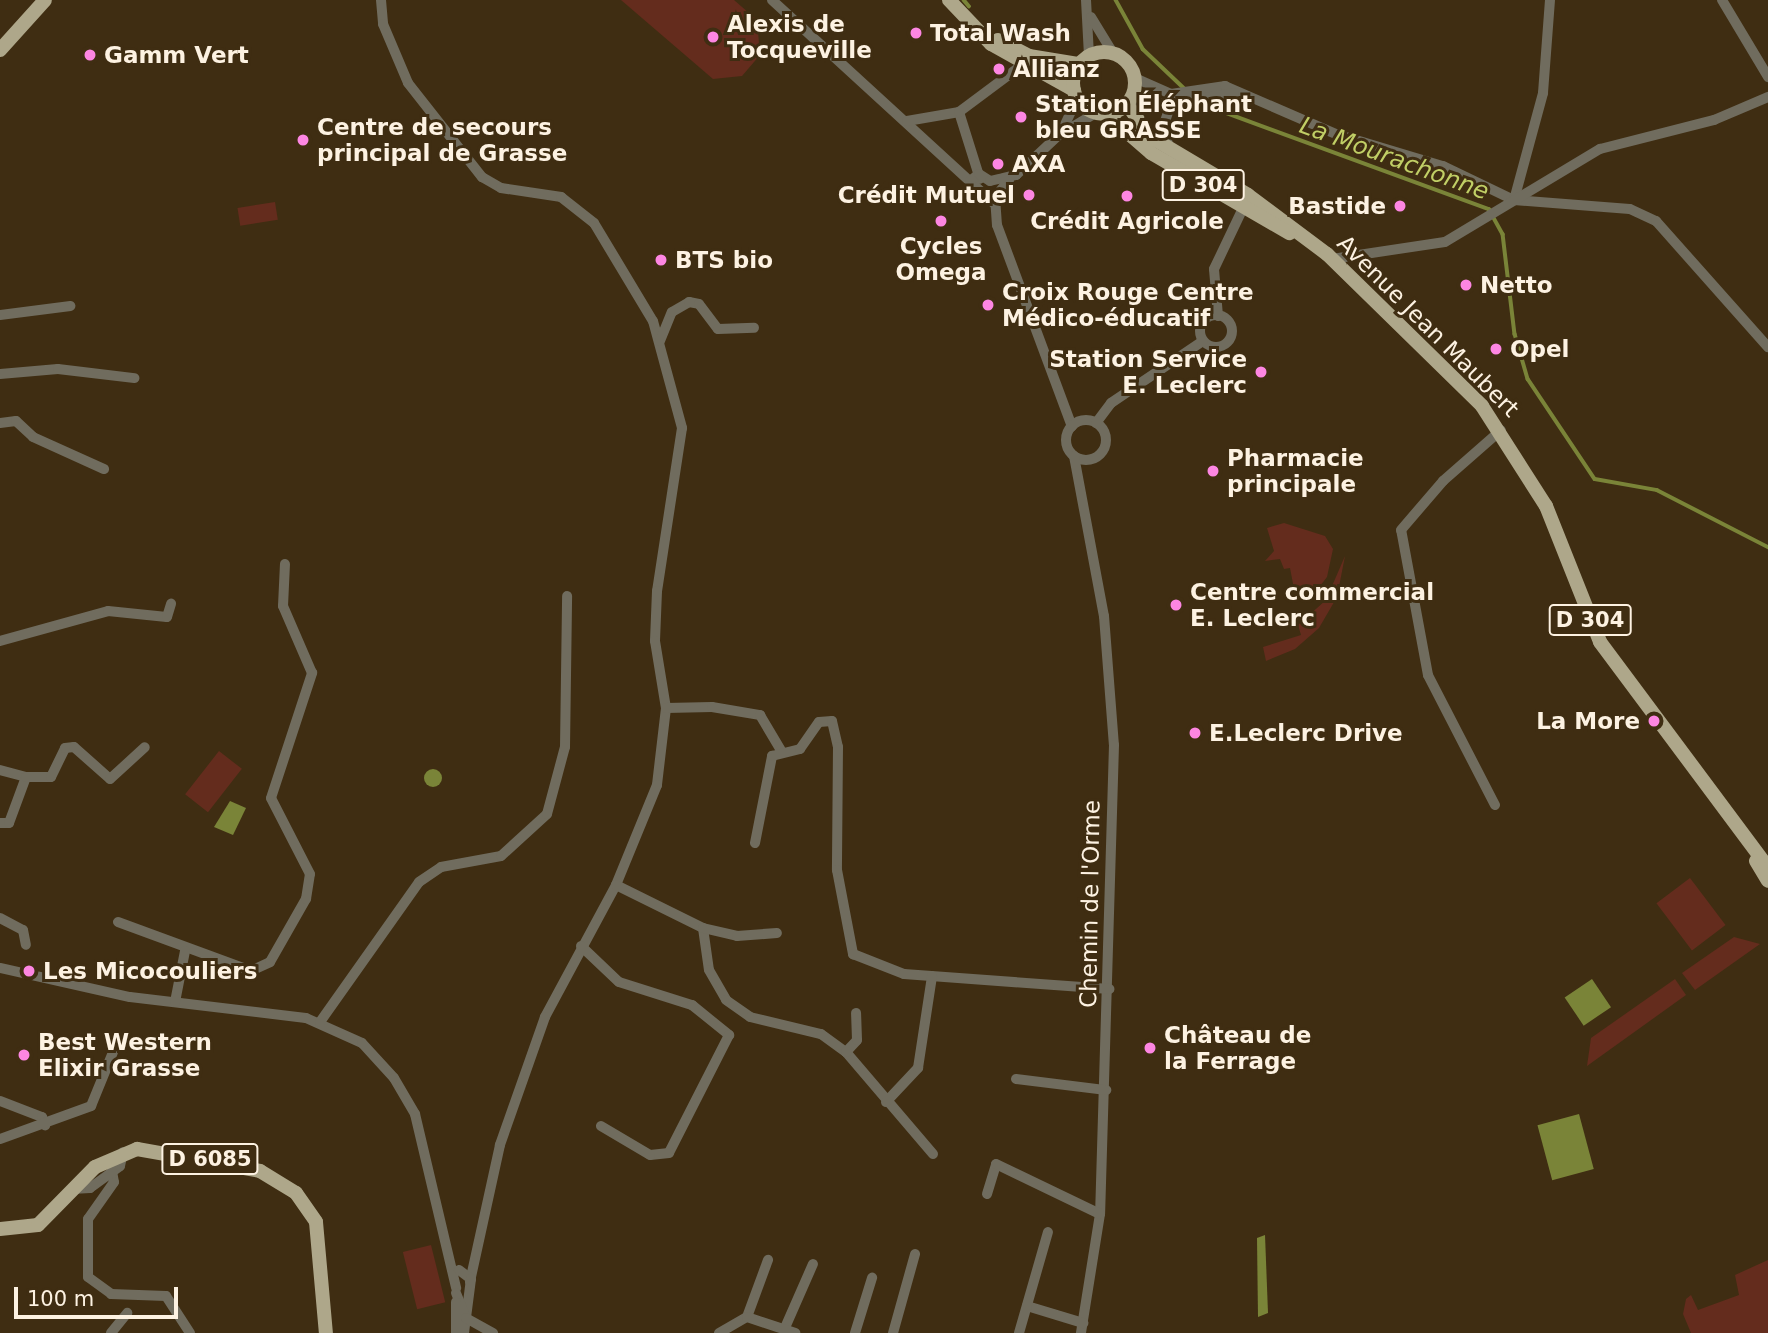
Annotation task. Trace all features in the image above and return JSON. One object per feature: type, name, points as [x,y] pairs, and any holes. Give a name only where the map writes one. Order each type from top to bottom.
[{"type":"main road","points":[[0,50],[45,0]]},
{"type":"main road","points":[[949,0],[961,13],[1021,65],[1075,94],[1101,113],[1128,103],[1135,78],[1113,53],[1084,59],[1029,57],[995,38],[961,13]]},
{"type":"main road","points":[[1075,94],[1084,59]]},
{"type":"main road","name":"Avenue Jean Maubert","points":[[1128,103],[1136,124],[1332,259],[1501,430],[1546,506],[1600,642],[1745,841],[1768,867]]},
{"type":"main road","name":"Avenue Jean Maubert","points":[[1101,113],[1151,153],[1247,210],[1308,241]]},
{"type":"main road","name":"Avenue Jean Maubert","points":[[1745,841],[1768,881]]},
{"type":"main road","points":[[0,1229],[38,1224],[72,1189],[123,1152]]},
{"type":"main road","name":"D 6085","points":[[123,1152],[191,1154],[260,1171],[296,1193],[319,1236],[326,1333]]},
{"type":"street","points":[[381,0],[402,71],[460,153],[501,188],[561,197],[579,207],[647,308],[660,341],[682,428],[657,591],[656,641],[666,708],[657,785],[615,885],[545,1017],[500,1145],[476,1251],[464,1333]]},
{"type":"street","points":[[772,0],[975,178],[991,200],[1008,261],[1072,427],[1067,439],[1074,456],[1087,460]]},
{"type":"street","points":[[1086,0],[1090,15],[1113,53]]},
{"type":"street","points":[[1514,200],[1543,93],[1550,0]]},
{"type":"street","points":[[1722,0],[1768,77]]},
{"type":"street","points":[[1084,59],[1090,15]]},
{"type":"street","points":[[907,121],[959,112],[1021,65]]},
{"type":"street","points":[[1135,78],[1176,99]]},
{"type":"street","points":[[1169,147],[1163,127],[1176,99],[1204,85],[1239,93],[1336,134],[1443,166],[1514,200],[1630,209],[1656,221],[1768,346]]},
{"type":"street","points":[[1128,103],[1239,93]]},
{"type":"street","points":[[1061,133],[1075,94]]},
{"type":"street","points":[[1332,259],[1446,242],[1600,149],[1714,120],[1768,97]]},
{"type":"street","points":[[959,112],[975,178]]},
{"type":"street","points":[[991,200],[1061,133],[1101,113]]},
{"type":"street","points":[[1196,164],[1245,200],[1247,210],[1215,263],[1218,316],[1231,327],[1229,341],[1216,347],[1203,341]]},
{"type":"street","points":[[975,178],[1009,180]]},
{"type":"street","points":[[660,341],[673,312],[689,302],[699,304],[718,329],[754,328]]},
{"type":"street","points":[[0,315],[70,306]]},
{"type":"street","points":[[1203,341],[1202,324],[1218,316]]},
{"type":"street","points":[[1072,427],[1096,423],[1111,403],[1203,341]]},
{"type":"street","points":[[0,374],[58,369],[134,378]]},
{"type":"street","points":[[0,423],[16,421],[33,437],[104,470]]},
{"type":"street","points":[[1078,477],[1087,460],[1105,445],[1096,423]]},
{"type":"street","points":[[1495,805],[1428,675],[1401,530],[1443,481],[1501,430]]},
{"type":"street","name":"Chemin de l'Orme","points":[[1074,456],[1104,616],[1114,711],[1109,989],[1100,1214],[1082,1328]]},
{"type":"street","points":[[118,922],[165,936],[185,951],[241,970],[264,966],[310,891],[310,874],[271,798],[312,673],[283,607],[285,564]]},
{"type":"street","points":[[320,1022],[419,882],[441,867],[502,856],[547,814],[565,747],[567,596]]},
{"type":"street","points":[[0,641],[108,611],[163,618],[171,604]]},
{"type":"street","points":[[666,708],[760,715],[782,752]]},
{"type":"street","points":[[755,843],[768,763],[782,752],[800,749],[819,722],[832,721],[838,747],[837,870],[853,954],[883,970],[1109,989]]},
{"type":"street","points":[[0,770],[26,777],[51,777],[69,746],[114,778],[145,747]]},
{"type":"street","points":[[0,823],[9,823],[26,777]]},
{"type":"street","points":[[615,885],[703,928],[737,936],[777,933]]},
{"type":"street","points":[[0,918],[23,930],[26,945]]},
{"type":"street","points":[[703,928],[709,970],[726,1000],[750,1017],[821,1034],[846,1052],[933,1154]]},
{"type":"street","points":[[581,946],[619,982],[692,1005],[729,1035],[669,1153],[650,1155],[601,1126]]},
{"type":"street","points":[[175,1002],[185,951]]},
{"type":"street","points":[[0,968],[175,1002],[320,1022],[362,1043],[407,1098],[448,1255],[458,1272],[470,1283]]},
{"type":"street","points":[[886,1102],[918,1068],[932,976]]},
{"type":"street","points":[[846,1052],[857,1040],[856,1013]]},
{"type":"street","points":[[0,1139],[91,1107],[113,1052]]},
{"type":"street","points":[[1016,1079],[1106,1090]]},
{"type":"street","points":[[0,1101],[42,1117],[45,1125]]},
{"type":"street","points":[[72,1189],[90,1188],[112,1171],[123,1152]]},
{"type":"street","points":[[987,1194],[996,1164],[1100,1214]]},
{"type":"street","points":[[112,1171],[114,1182],[88,1219],[89,1277],[111,1294],[166,1296],[190,1333]]},
{"type":"street","points":[[1018,1333],[1048,1231]]},
{"type":"street","points":[[456,1333],[458,1272],[476,1251]]},
{"type":"street","points":[[892,1333],[915,1254]]},
{"type":"street","points":[[719,1333],[747,1317],[768,1259]]},
{"type":"street","points":[[747,1317],[784,1331],[813,1265]]},
{"type":"street","points":[[855,1333],[872,1278]]},
{"type":"street","points":[[456,1291],[470,1283]]},
{"type":"street","points":[[456,1291],[466,1318],[493,1333]]},
{"type":"street","points":[[1027,1306],[1082,1328]]},
{"type":"street","points":[[111,1333],[127,1313]]},
{"type":"shaded area","name":"Alexis de Tocqueville","points":[[621,0],[734,0],[757,20],[760,55],[742,76],[713,79]]},
{"type":"shaded area","points":[[275,202],[278,220],[240,226],[237,208]]},
{"type":"shaded area","points":[[1284,523],[1325,536],[1333,549],[1327,577],[1313,595],[1295,594],[1290,568],[1284,569],[1280,559],[1265,561],[1274,551],[1267,528]]},
{"type":"shaded area","points":[[1345,556],[1337,597],[1319,628],[1295,649],[1266,661],[1263,647],[1301,635],[1298,625],[1326,600]]},
{"type":"shaded area","points":[[219,751],[242,769],[208,812],[185,794]]},
{"type":"shaded area","points":[[433,769],[439,772],[442,778],[439,784],[433,787],[427,784],[424,778],[427,772]]},
{"type":"shaded area","points":[[230,801],[246,808],[233,835],[214,827]]},
{"type":"shaded area","points":[[1690,878],[1726,925],[1692,950],[1656,903]]},
{"type":"shaded area","points":[[1734,937],[1760,944],[1695,990],[1682,973]]},
{"type":"shaded area","points":[[1592,979],[1611,1007],[1584,1026],[1565,997]]},
{"type":"shaded area","points":[[1675,979],[1686,995],[1587,1066],[1591,1038]]},
{"type":"shaded area","points":[[1579,1114],[1594,1169],[1552,1180],[1537,1125]]},
{"type":"shaded area","points":[[1265,1235],[1268,1313],[1258,1317],[1257,1238]]},
{"type":"shaded area","points":[[431,1245],[445,1302],[417,1309],[403,1252]]},
{"type":"shaded area","points":[[1768,1260],[1768,1333],[1691,1333],[1683,1314],[1686,1299],[1691,1295],[1698,1310],[1739,1295],[1735,1275]]},
{"type":"waterway","points":[[964,0],[969,6]]},
{"type":"waterway","name":"La Mourachonne","points":[[1116,0],[1143,49],[1186,90]]},
{"type":"waterway","name":"La Mourachonne","points":[[1199,103],[1489,209],[1503,234],[1515,334],[1528,379],[1595,479],[1657,490],[1768,547]]},
{"type":"place","name":"Total Wash","points":[[916,33]]},
{"type":"place","name":"Alexis de Tocqueville","points":[[713,37]]},
{"type":"place","name":"Gamm Vert","points":[[90,55]]},
{"type":"place","name":"Allianz","points":[[999,69]]},
{"type":"place","name":"Station Éléphant bleu GRASSE","points":[[1021,117]]},
{"type":"place","name":"Centre de secours principal de Grasse","points":[[303,140]]},
{"type":"place","name":"AXA","points":[[998,164]]},
{"type":"place","name":"Crédit Mutuel","points":[[1029,195]]},
{"type":"place","name":"Crédit Agricole","points":[[1127,196]]},
{"type":"place","name":"Bastide","points":[[1400,206]]},
{"type":"place","name":"Cycles Omega","points":[[941,221]]},
{"type":"place","name":"BTS bio","points":[[661,260]]},
{"type":"place","name":"Netto","points":[[1466,285]]},
{"type":"place","name":"Croix Rouge Centre Médico-éducatif","points":[[988,305]]},
{"type":"place","name":"Opel","points":[[1496,349]]},
{"type":"place","name":"Station Service E. Leclerc","points":[[1261,372]]},
{"type":"place","name":"Pharmacie principale","points":[[1213,471]]},
{"type":"place","name":"Centre commercial E. Leclerc","points":[[1176,605]]},
{"type":"place","name":"La More","points":[[1654,721]]},
{"type":"place","name":"E.Leclerc Drive","points":[[1195,733]]},
{"type":"place","name":"Les Micocouliers","points":[[29,971]]},
{"type":"place","name":"Château de la Ferrage","points":[[1150,1048]]},
{"type":"place","name":"Best Western Elixir Grasse","points":[[24,1055]]}]
